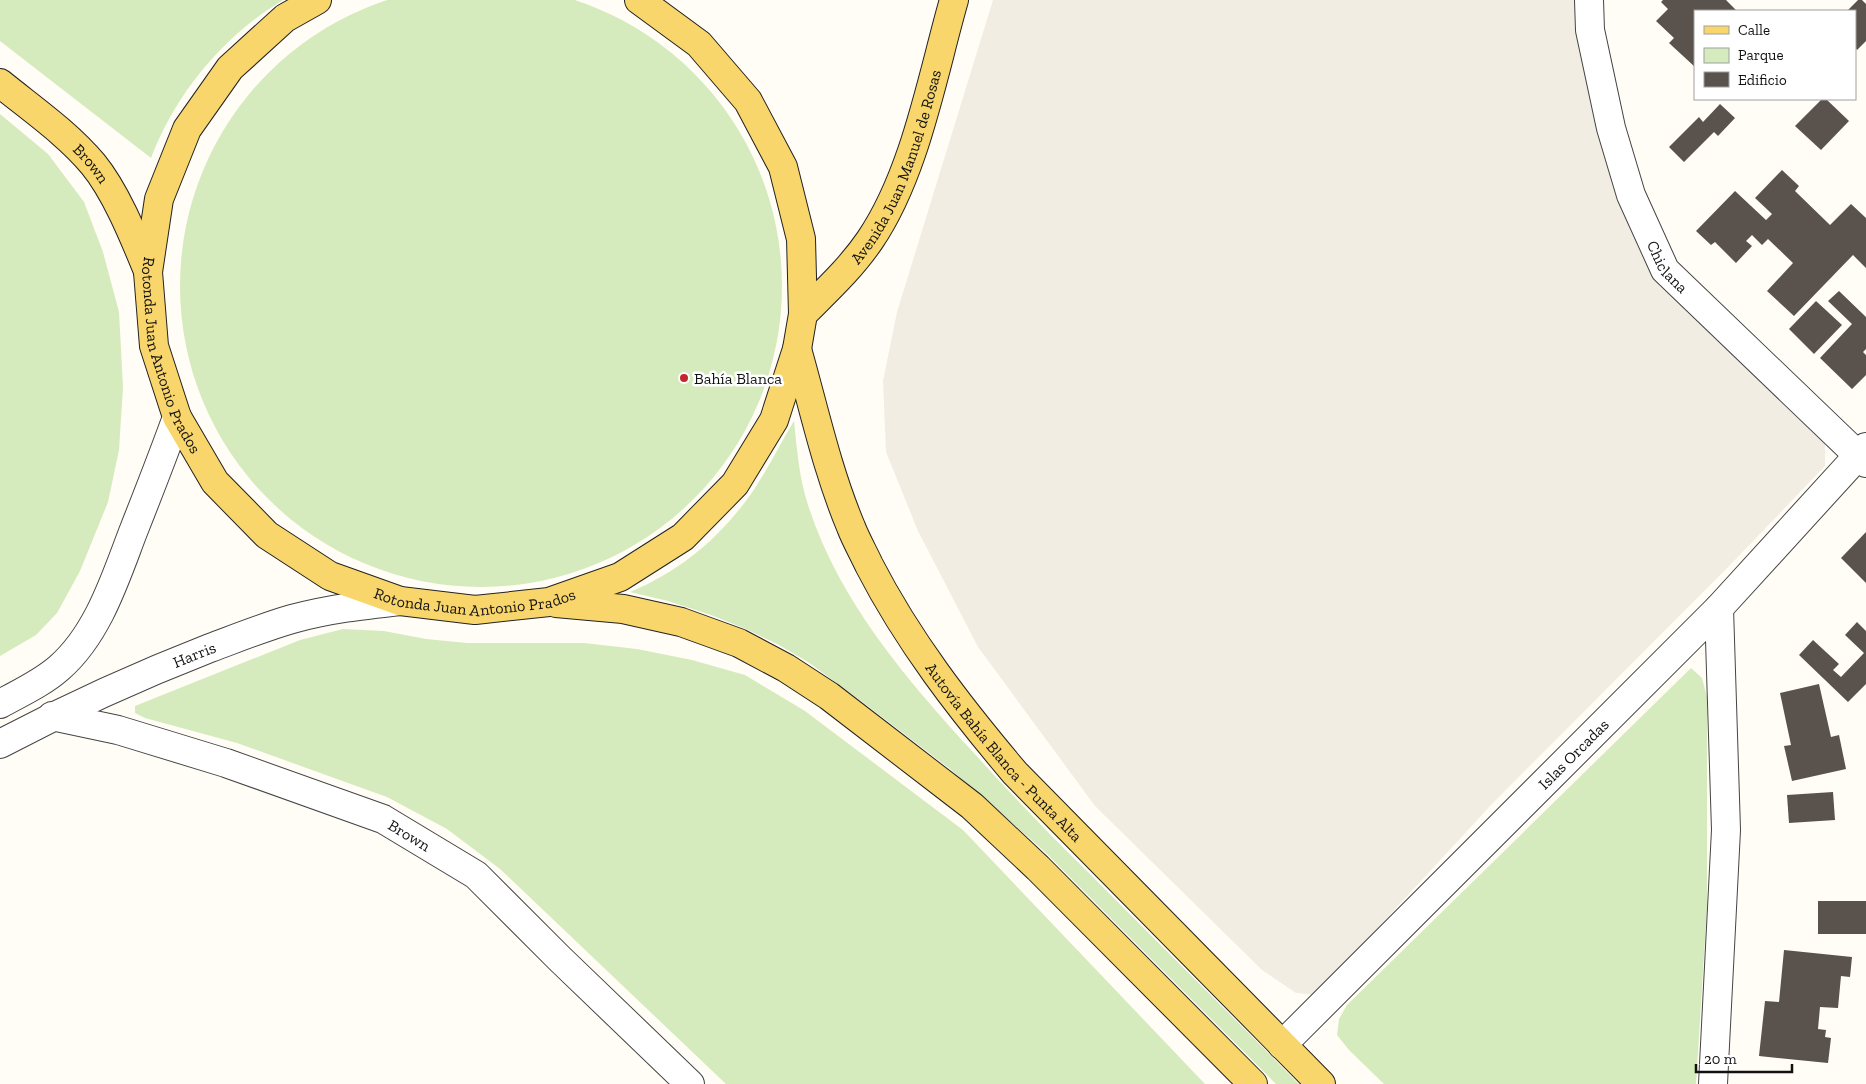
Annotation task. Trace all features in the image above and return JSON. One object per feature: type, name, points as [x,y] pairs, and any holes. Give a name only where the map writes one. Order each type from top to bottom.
[{"type":"main road","name":"Rotonda Juan Antonio Prados","points":[[317,0],[285,18],[230,68],[187,129],[159,199],[148,272],[154,346],[177,417],[215,482],[267,535],[330,576],[400,601],[475,610],[549,602],[620,577],[683,537],[736,484],[774,420],[798,349],[803,314],[801,239],[783,167],[748,101],[700,44],[639,0]]},
{"type":"main road","name":"Avenida Juan Manuel de Rosas","points":[[803,314],[848,269],[870,239],[890,205],[908,164],[954,0]]},
{"type":"main road","name":"Brown","points":[[0,83],[69,139],[94,166],[115,199],[133,234],[148,272]]},
{"type":"main road","name":"Autovía Bahía Blanca - Punta Alta","points":[[798,349],[833,477],[851,528],[878,582],[906,630],[939,678],[974,725],[1015,773],[1321,1084]]},
{"type":"main road","points":[[549,602],[623,609],[681,622],[739,642],[786,668],[829,696],[972,806],[1038,868],[1253,1084]]},
{"type":"street","name":"Chiclana","points":[[1589,0],[1590,30],[1611,128],[1631,195],[1665,270],[1863,455]]},
{"type":"street","points":[[0,704],[30,688],[59,669],[84,639],[114,581],[177,417]]},
{"type":"street","name":"Islas Orcadas","points":[[1282,1045],[1719,608],[1863,455]]},
{"type":"street","name":"Harris","points":[[0,744],[52,716],[115,686],[181,659],[292,619],[341,608],[400,601]]},
{"type":"street","points":[[1713,1084],[1726,830],[1719,608]]},
{"type":"street","name":"Brown","points":[[52,716],[118,730],[226,763],[383,819],[476,875],[690,1084]]},
{"type":"green space","points":[[391,-1],[571,-1],[623,20],[648,36],[672,53],[694,73],[714,95],[747,144],[769,199],[781,256],[781,316],[769,373],[747,428],[714,477],[672,519],[623,552],[568,574],[511,586],[451,586],[394,574],[339,552],[290,519],[248,477],[215,428],[193,373],[181,316],[181,256],[193,199],[215,144],[231,119],[248,95],[290,53],[339,20]]},
{"type":"green space","points":[[0,0],[283,0],[261,14],[241,31],[204,68],[174,111],[161,134],[151,158],[0,41]]},
{"type":"green space","points":[[0,114],[48,154],[84,202],[103,252],[119,312],[123,387],[119,450],[108,502],[80,571],[57,613],[36,635],[0,656]]},
{"type":"green space","points":[[794,421],[802,484],[821,540],[837,574],[877,637],[923,696],[1029,813],[1299,1084],[1276,1084],[1043,850],[950,769],[808,662],[746,629],[711,615],[668,601],[630,592],[683,563],[728,523],[758,483]]},
{"type":"green space","points":[[343,629],[384,631],[426,639],[467,643],[584,643],[637,649],[692,660],[745,675],[805,711],[963,830],[1205,1084],[726,1084],[500,869],[447,829],[387,797],[237,743],[145,718],[135,713],[135,706],[300,640]]},
{"type":"green space","points":[[1691,668],[1702,678],[1707,697],[1707,907],[1696,1084],[1384,1084],[1349,1050],[1337,1035],[1339,1019],[1347,1005]]},
{"type":"shaded area","points":[[993,0],[1582,0],[1621,198],[1644,258],[1825,435],[1825,466],[1732,563],[1491,805],[1316,995],[1296,993],[1262,970],[1095,806],[978,647],[918,531],[886,452],[883,381],[897,312]]},
{"type":"building","points":[[1663,0],[1726,0],[1736,10],[1694,10],[1694,66],[1669,43],[1674,38],[1656,21],[1668,9],[1661,2]]},
{"type":"building","points":[[1858,0],[1862,0],[1866,4],[1866,41],[1857,50],[1856,10],[1848,10]]},
{"type":"building","points":[[1821,100],[1827,100],[1849,121],[1821,150],[1795,126]]},
{"type":"building","points":[[1720,104],[1735,118],[1718,136],[1714,132],[1684,162],[1669,147],[1699,117],[1703,122]]},
{"type":"building","points":[[1782,170],[1799,186],[1795,191],[1830,225],[1851,204],[1866,218],[1866,268],[1853,255],[1794,316],[1767,291],[1793,263],[1768,239],[1762,245],[1752,235],[1746,241],[1752,246],[1736,263],[1715,242],[1711,245],[1696,231],[1735,191],[1766,220],[1772,214],[1755,198]]},
{"type":"building","points":[[1839,291],[1866,317],[1866,349],[1863,352],[1866,355],[1866,375],[1852,389],[1820,358],[1852,324],[1828,301]]},
{"type":"building","points":[[1816,301],[1842,325],[1814,354],[1789,329]]},
{"type":"building","points":[[1866,532],[1866,583],[1841,558]]},
{"type":"building","points":[[1857,622],[1866,631],[1866,684],[1848,702],[1799,655],[1813,640],[1839,664],[1833,670],[1841,677],[1864,653],[1845,635]]},
{"type":"building","points":[[1819,684],[1831,737],[1839,735],[1846,769],[1792,781],[1784,746],[1791,745],[1780,693]]},
{"type":"building","points":[[1833,792],[1835,820],[1789,823],[1787,795]]},
{"type":"building","points":[[1818,901],[1866,901],[1866,934],[1818,934]]},
{"type":"building","points":[[1784,950],[1852,957],[1850,977],[1841,976],[1838,1008],[1820,1007],[1818,1029],[1826,1030],[1825,1037],[1831,1038],[1828,1063],[1759,1056],[1765,1001],[1779,1002]]},
{"type":"place","name":"Bahía Blanca","points":[[684,378]]}]
